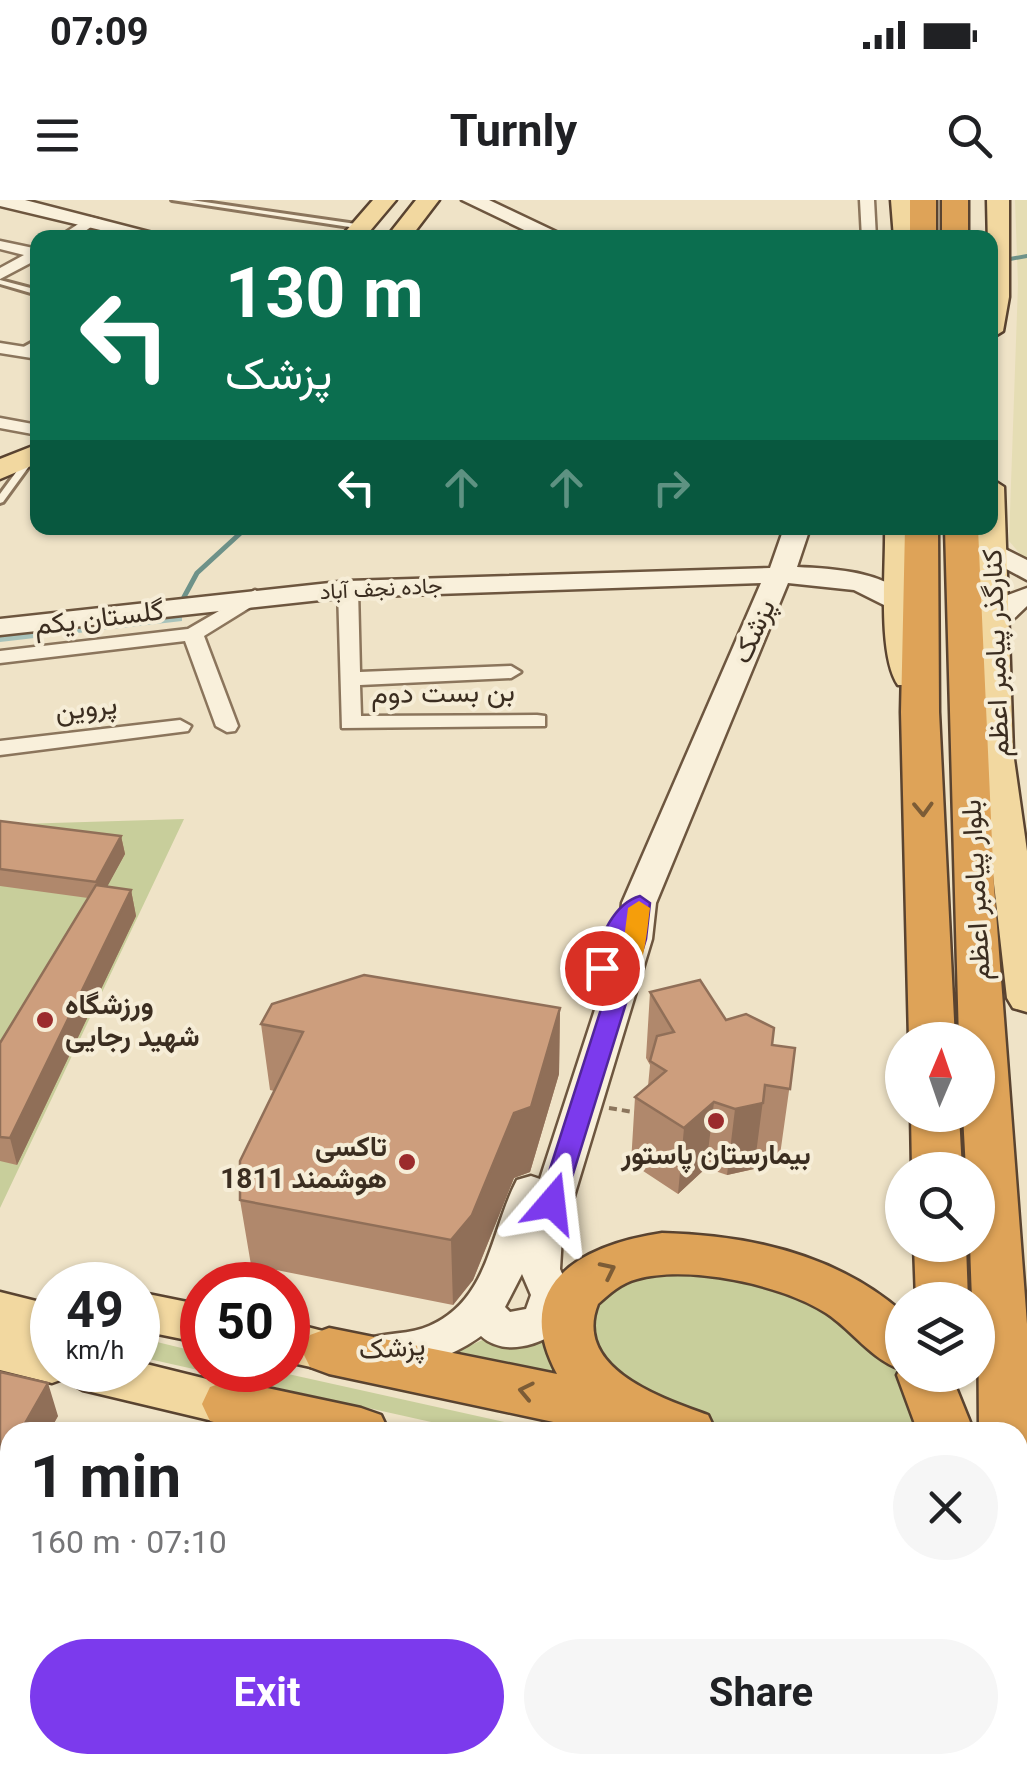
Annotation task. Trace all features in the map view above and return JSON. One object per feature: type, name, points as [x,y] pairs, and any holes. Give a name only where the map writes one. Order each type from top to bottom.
[{"type":"highway","points":[[923,200],[923,230]]},
{"type":"highway","points":[[955,200],[955,230]]},
{"type":"highway","name":"بلوار پیامبر اعظم","points":[[907,535],[920,712],[931,1022]]},
{"type":"highway","name":"بلوار پیامبر اعظم","points":[[977,540],[971,836],[1005,1422]]},
{"type":"highway","points":[[971,836],[996,752]]},
{"type":"highway","points":[[659,1422],[585,1373],[557,1309],[582,1284],[611,1267],[666,1254],[778,1269],[804,1277],[858,1306],[885,1331]]},
{"type":"highway","points":[[310,1346],[556,1397],[650,1422]]},
{"type":"highway","points":[[931,1392],[942,1422]]},
{"type":"highway","points":[[945,1392],[946,1422]]},
{"type":"highway","points":[[226,1418],[265,1422]]},
{"type":"main road","points":[[0,200],[37,203],[132,230]]},
{"type":"main road","points":[[367,230],[385,200]]},
{"type":"main road","points":[[369,230],[398,200]]},
{"type":"main road","points":[[371,230],[410,200]]},
{"type":"main road","points":[[403,230],[428,200]]},
{"type":"main road","points":[[472,200],[541,230]]},
{"type":"main road","points":[[880,200],[882,230]]},
{"type":"main road","points":[[902,200],[905,230]]},
{"type":"main road","points":[[979,200],[980,230]]},
{"type":"main road","points":[[998,200],[998,230]]},
{"type":"main road","points":[[0,450],[30,444]]},
{"type":"main road","points":[[0,470],[30,447]]},
{"type":"main road","name":"پزشک","points":[[557,1309],[540,1269],[542,1236],[635,939],[640,903],[793,535]]},
{"type":"main road","points":[[843,578],[890,561],[904,535]]},
{"type":"main road","points":[[907,535],[902,606],[905,654],[920,712]]},
{"type":"main road","points":[[977,540],[1027,572]]},
{"type":"main road","name":"کنارگذر پیامبر اعظم","points":[[977,540],[994,622],[996,752],[1027,998]]},
{"type":"main road","name":"جاده نجف آباد","points":[[0,627],[255,596],[348,589],[778,575],[843,578]]},
{"type":"main road","points":[[843,578],[877,590],[902,606]]},
{"type":"main road","points":[[994,622],[1010,604],[1027,596]]},
{"type":"main road","name":"پزشک","points":[[310,1346],[422,1349],[453,1336],[482,1311],[514,1246],[613,934],[640,903]]},
{"type":"main road","points":[[0,1296],[30,1299]]},
{"type":"main road","points":[[482,1311],[500,1329],[525,1330],[557,1309]]},
{"type":"main road","points":[[0,1311],[30,1318]]},
{"type":"main road","points":[[0,1350],[30,1358]]},
{"type":"main road","points":[[149,1392],[226,1418]]},
{"type":"street","points":[[867,200],[868,230]]},
{"type":"street","points":[[77,230],[94,220]]},
{"type":"street","points":[[0,244],[30,251]]},
{"type":"street","points":[[0,274],[30,257]]},
{"type":"street","points":[[0,348],[30,348]]},
{"type":"street","points":[[0,423],[30,438]]},
{"type":"street","points":[[348,589],[350,679],[510,672]]},
{"type":"street","name":"گلستان یکم","points":[[0,657],[193,634],[255,596]]},
{"type":"street","points":[[193,634],[227,726]]},
{"type":"street","name":"بن بست دوم","points":[[350,679],[350,723],[538,721]]},
{"type":"street","name":"پروین","points":[[0,748],[180,726]]},
{"type":"lane","points":[[176,200],[269,214],[285,200]]},
{"type":"lane","points":[[273,211],[345,230]]},
{"type":"lane","points":[[0,282],[30,291]]},
{"type":"lane","points":[[0,500],[30,453]]},
{"type":"path","points":[[582,1104],[648,1115]]},
{"type":"shaded area","points":[[1015,200],[1027,200],[1027,562],[1009,541],[1018,284]]},
{"type":"green space","name":"ورزشگاه شهید رجایی","points":[[184,819],[0,1208],[0,831],[19,824]]},
{"type":"green space","points":[[711,1261],[885,1330],[885,1392],[933,1392],[940,1422],[642,1420],[600,1353],[592,1300],[594,1276]]},
{"type":"green space","points":[[496,1334],[545,1336],[591,1396],[444,1357]]},
{"type":"green space","points":[[160,1343],[180,1348],[180,1366],[160,1361]]},
{"type":"green space","points":[[310,1379],[504,1422],[431,1422],[297,1392],[310,1392]]},
{"type":"building","points":[[0,821],[121,836],[96,882],[0,869]]},
{"type":"building","points":[[96,885],[131,890],[10,1138],[0,1137],[0,1043]]},
{"type":"building","name":"تاکسی هوشمند 1811","points":[[364,975],[560,1008],[531,1107],[514,1113],[472,1215],[451,1240],[240,1200],[240,1161],[303,1032],[261,1024],[272,1004]]},
{"type":"building","points":[[700,980],[726,1020],[746,1014],[774,1028],[772,1045],[795,1048],[790,1089],[765,1085],[763,1103],[735,1109],[714,1102],[684,1128],[635,1097],[666,1071],[650,1061],[657,1036],[674,1032],[650,992]]},
{"type":"building","points":[[0,1372],[30,1379],[30,1392],[43,1392],[26,1422],[0,1422]]},
{"type":"waterway","points":[[1010,259],[1027,256]]},
{"type":"waterway","points":[[184,597],[197,573],[238,535]]},
{"type":"waterway","points":[[0,637],[176,617]]},
{"type":"slow traffic","points":[[621,984],[635,939],[639,908]]},
{"type":"place","name":"ورزشگاه شهید رجایی","points":[[45,1020]]},
{"type":"place","name":"بیمارستان پاستور","points":[[716,1121]]},
{"type":"place","name":"تاکسی هوشمند 1811","points":[[407,1162]]},
{"type":"route","points":[[552,1203],[635,939],[640,903],[613,934],[602,968]]}]
